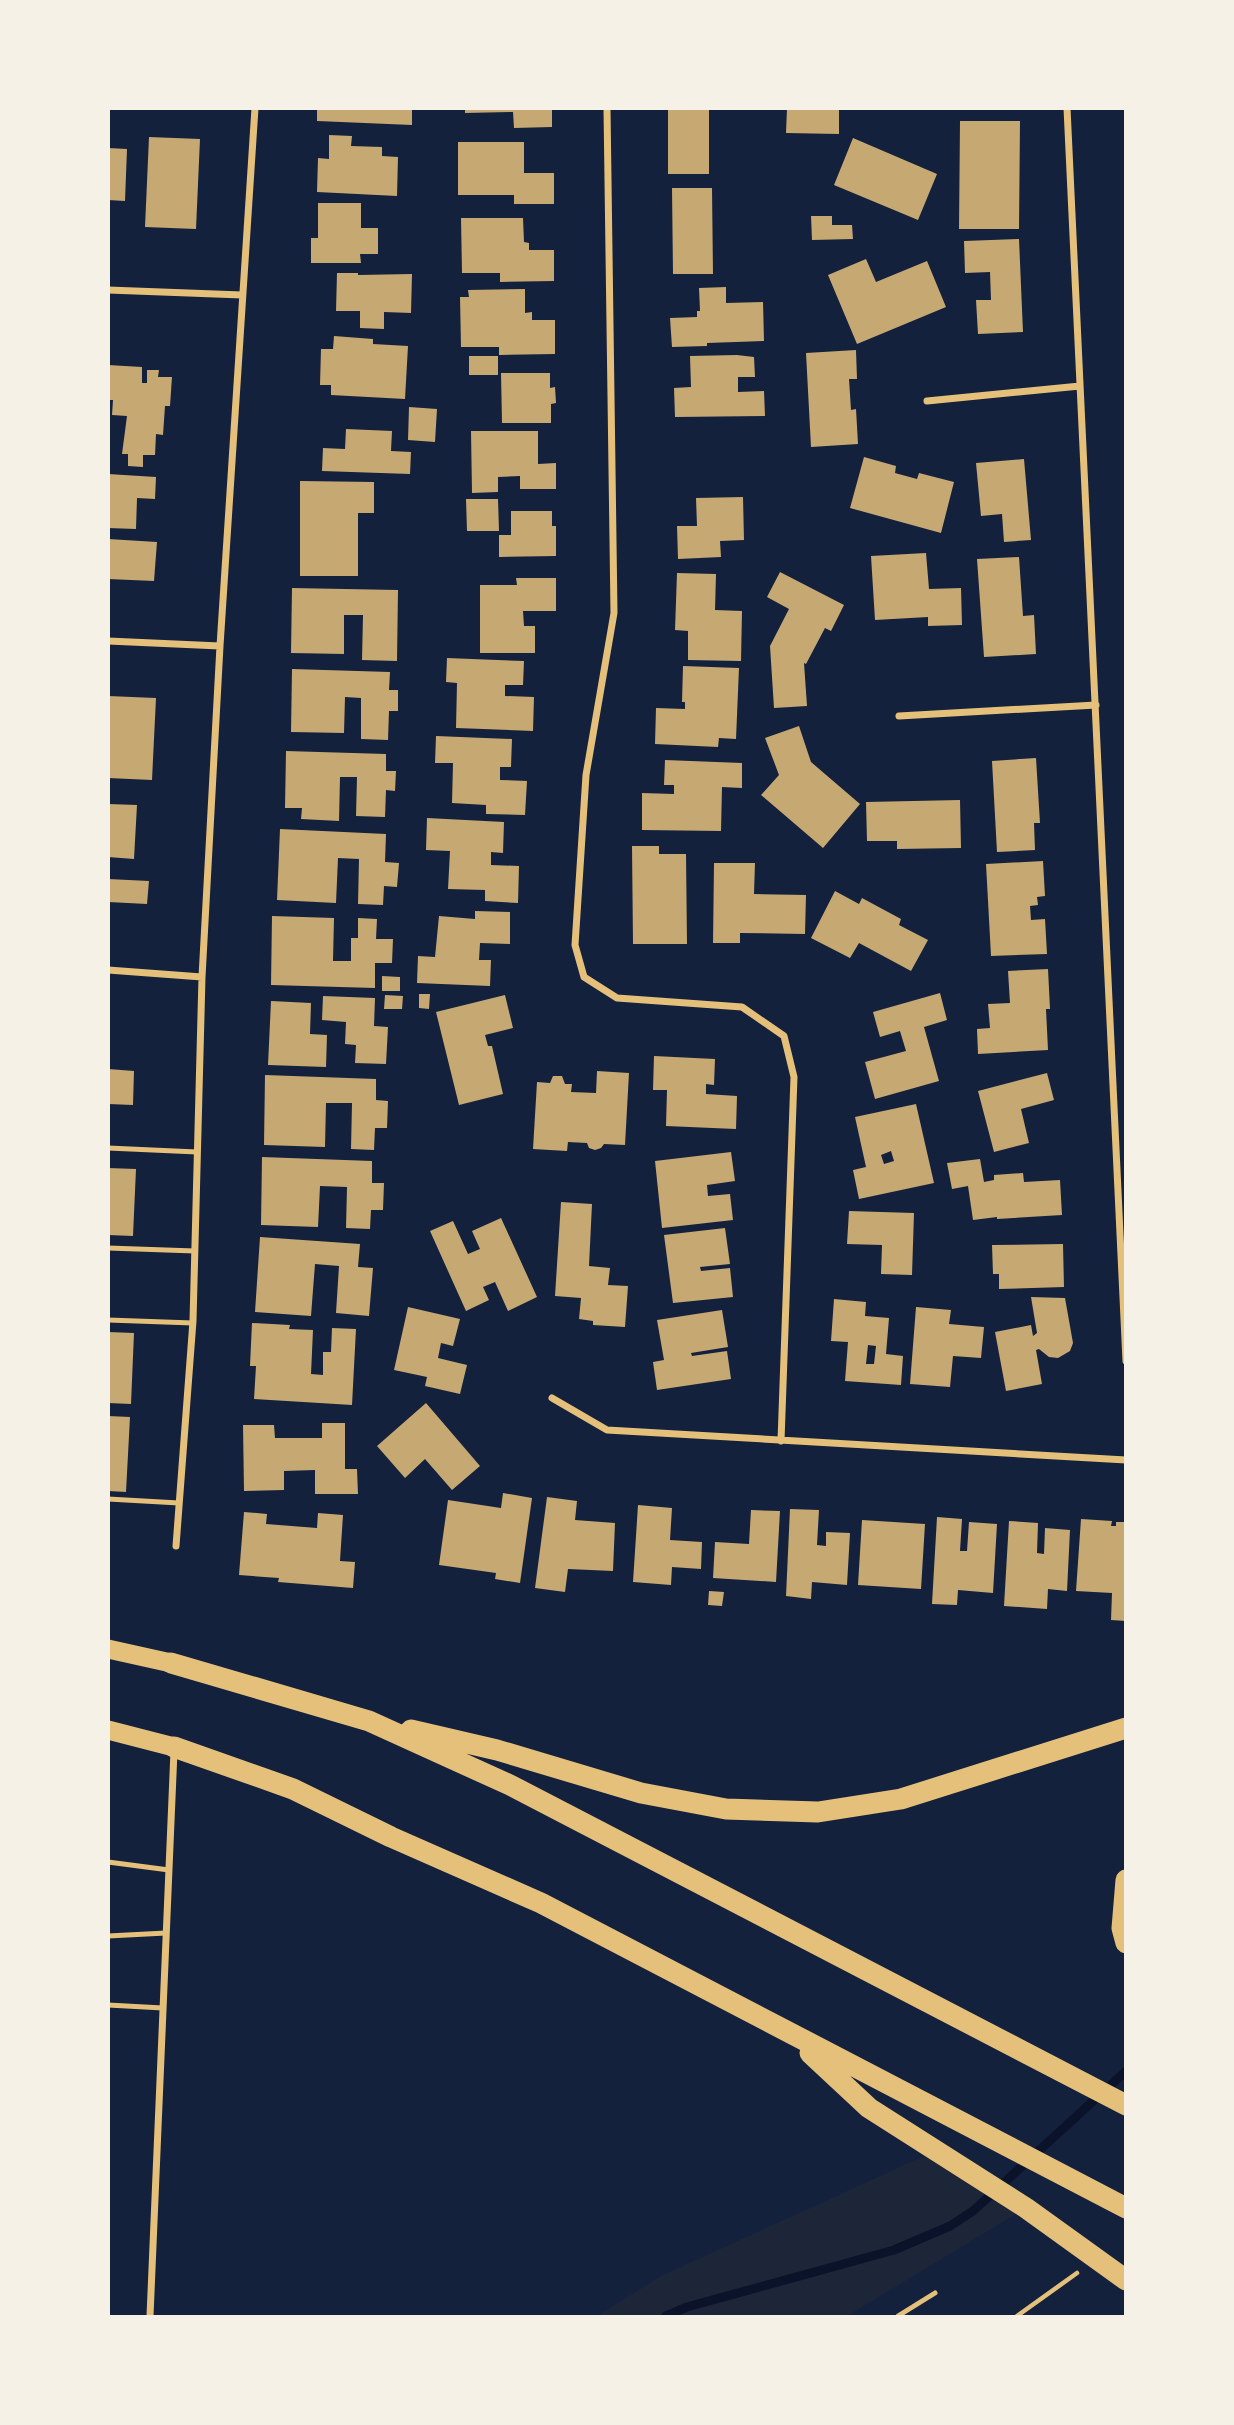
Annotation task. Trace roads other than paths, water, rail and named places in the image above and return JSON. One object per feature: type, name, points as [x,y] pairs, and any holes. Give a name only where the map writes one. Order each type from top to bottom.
[{"type":"highway","points":[[108,1649],[171,1663],[369,1721],[497,1750],[641,1793],[726,1809],[818,1812],[901,1799],[1125,1728]]},
{"type":"highway","points":[[369,1721],[510,1785],[1125,2105]]},
{"type":"highway","points":[[108,1730],[174,1747],[293,1790],[391,1837],[541,1903],[1125,2208]]},
{"type":"highway","points":[[1125,1880],[1122,1928],[1125,1943]]},
{"type":"highway","points":[[788,2033],[869,2108],[1026,2208],[1125,2280]]},
{"type":"street","points":[[176,1546],[193,1323],[202,977],[220,646],[255,108]]},
{"type":"street","points":[[607,108],[614,613],[586,775],[575,945],[584,977],[617,998],[742,1007],[784,1036],[794,1077],[781,1441]]},
{"type":"street","points":[[1067,108],[1125,1361]]},
{"type":"street","points":[[108,290],[242,295]]},
{"type":"street","points":[[927,401],[1080,386]]},
{"type":"street","points":[[108,640],[220,646]]},
{"type":"street","points":[[899,716],[1096,705]]},
{"type":"street","points":[[108,970],[202,977]]},
{"type":"street","points":[[552,1398],[607,1430],[1125,1460]]},
{"type":"street","points":[[150,2316],[174,1747]]},
{"type":"lane","points":[[108,1148],[197,1153]]},
{"type":"lane","points":[[108,1248],[195,1251]]},
{"type":"lane","points":[[108,1320],[193,1323]]},
{"type":"lane","points":[[108,1499],[179,1503]]},
{"type":"lane","points":[[108,1862],[169,1870]]},
{"type":"lane","points":[[108,1936],[166,1933]]},
{"type":"lane","points":[[108,2005],[163,2008]]},
{"type":"lane","points":[[898,2316],[935,2293]]},
{"type":"waterway","points":[[666,2316],[687,2307],[894,2250],[950,2226],[973,2211],[1126,2071]]}]
